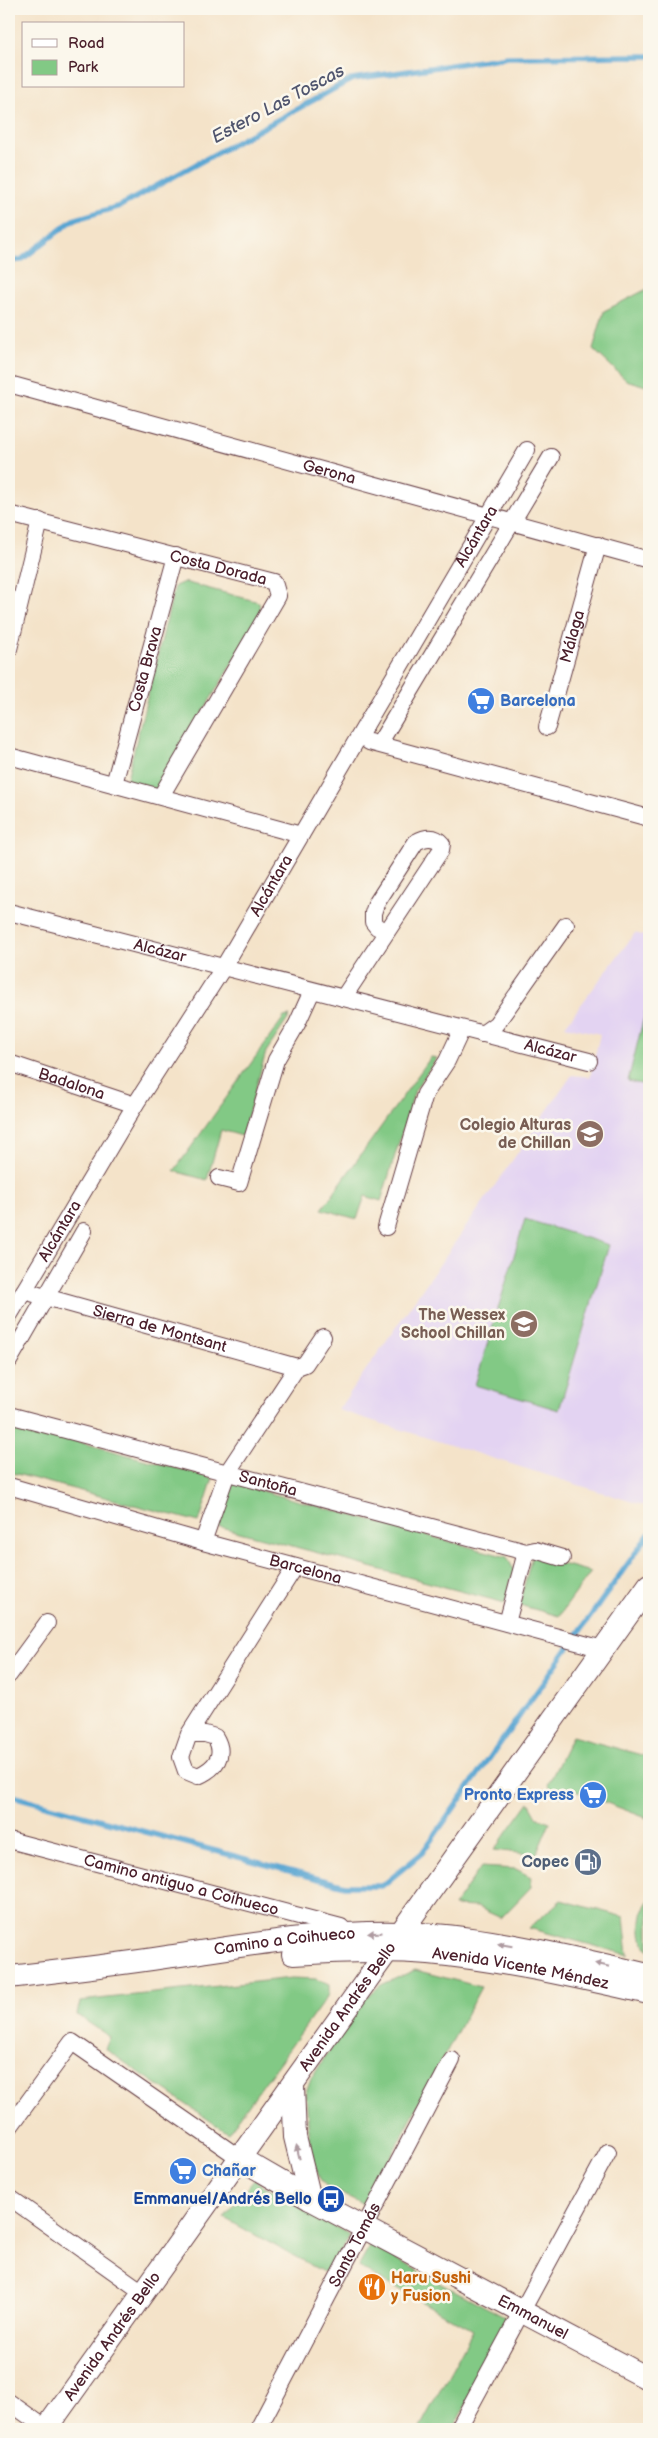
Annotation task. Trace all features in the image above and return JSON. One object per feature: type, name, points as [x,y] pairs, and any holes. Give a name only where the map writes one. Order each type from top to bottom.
[{"type":"main road","name":"Avenida Andrés Bello","points":[[46,2429],[396,1942],[592,1646],[649,1585]]},
{"type":"main road","points":[[422,1904],[419,1921],[421,1927],[458,1938]]},
{"type":"main road","name":"Avenida Vicente Méndez","points":[[396,1942],[458,1938],[552,1954],[649,1975]]},
{"type":"main road","name":"Camino a Coihueco","points":[[9,1977],[167,1957],[248,1944],[396,1942]]},
{"type":"main road","name":"Avenida Vicente Méndez","points":[[396,1942],[430,1953],[525,1968],[649,1993]]},
{"type":"main road","points":[[346,1944],[367,1982],[430,1953]]},
{"type":"main road","points":[[293,2086],[295,2137],[310,2199]]},
{"type":"main road","name":"Emmanuel","points":[[241,2159],[310,2199],[649,2379]]},
{"type":"street","name":"Gerona","points":[[9,384],[490,514],[649,560]]},
{"type":"street","name":"Alcántara","points":[[9,1316],[135,1105],[223,968],[528,450]]},
{"type":"street","name":"Alcántara","points":[[379,744],[551,457]]},
{"type":"street","name":"Costa Dorada","points":[[9,514],[274,582],[278,596],[161,796]]},
{"type":"street","points":[[9,649],[40,521]]},
{"type":"street","name":"Málaga","points":[[547,728],[598,545]]},
{"type":"street","name":"Costa Brava","points":[[114,784],[176,556]]},
{"type":"street","points":[[357,740],[379,744],[649,818]]},
{"type":"street","points":[[9,756],[161,796],[301,836]]},
{"type":"street","points":[[343,998],[441,850],[442,844],[438,840],[423,838],[416,842],[376,904],[372,913],[372,922],[377,927],[387,931]]},
{"type":"street","name":"Alcázar","points":[[9,912],[589,1061]]},
{"type":"street","points":[[482,1034],[496,1024],[566,925]]},
{"type":"street","points":[[219,1178],[239,1183],[276,1060],[297,1024],[312,991]]},
{"type":"street","points":[[386,1227],[425,1094],[447,1061],[462,1029]]},
{"type":"street","name":"Badalona","points":[[9,1063],[135,1105]]},
{"type":"street","name":"Alcántara","points":[[9,1361],[84,1231]]},
{"type":"street","name":"Sierra de Montsant","points":[[24,1291],[297,1368]]},
{"type":"street","points":[[203,1542],[227,1473],[297,1368],[305,1364],[323,1337]]},
{"type":"street","name":"Santoña","points":[[9,1415],[526,1552],[535,1550],[562,1558]]},
{"type":"street","name":"Barcelona","points":[[9,1486],[203,1542],[592,1646]]},
{"type":"street","points":[[507,1623],[526,1552]]},
{"type":"street","points":[[189,1734],[295,1566]]},
{"type":"street","points":[[9,1675],[47,1623]]},
{"type":"street","name":"Camino antiguo a Coihueco","points":[[9,1840],[340,1927],[346,1944]]},
{"type":"street","points":[[9,2128],[72,2042],[241,2159]]},
{"type":"street","name":"Santo Tomás","points":[[258,2429],[452,2060]]},
{"type":"street","points":[[458,2429],[608,2152]]},
{"type":"street","points":[[9,2197],[144,2293]]},
{"type":"street","points":[[9,2402],[46,2429]]},
{"type":"shaded area","name":"The Wessex School Chillan","points":[[635,933],[649,937],[649,1507],[338,1410],[572,1075],[590,1077],[600,1034],[565,1026]]},
{"type":"green space","points":[[649,288],[649,387],[626,380],[593,349],[604,311]]},
{"type":"green space","points":[[184,582],[259,602],[261,615],[156,790],[126,782],[175,586]]},
{"type":"green space","points":[[649,997],[649,1086],[628,1081]]},
{"type":"green space","points":[[290,1016],[266,1052],[242,1136],[221,1130],[207,1180],[174,1171],[284,1017]]},
{"type":"green space","points":[[431,1057],[437,1058],[415,1090],[381,1201],[365,1196],[357,1219],[322,1209]]},
{"type":"green space","points":[[525,1219],[609,1245],[559,1410],[475,1385]]},
{"type":"green space","points":[[9,1423],[213,1478],[199,1522],[9,1472]]},
{"type":"green space","points":[[233,1483],[507,1557],[514,1570],[505,1603],[217,1526]]},
{"type":"green space","points":[[532,1556],[591,1572],[559,1616],[519,1605]]},
{"type":"green space","points":[[572,1736],[649,1757],[649,1819],[565,1787],[561,1797],[548,1785]]},
{"type":"green space","points":[[529,1802],[538,1818],[550,1822],[536,1855],[494,1850]]},
{"type":"green space","points":[[481,1867],[516,1869],[531,1877],[531,1887],[501,1918],[477,1907],[454,1906]]},
{"type":"green space","points":[[561,1900],[624,1917],[628,1955],[529,1928]]},
{"type":"green space","points":[[649,1900],[649,1951],[645,1946],[641,1933],[641,1918]]},
{"type":"green space","points":[[415,1970],[481,1987],[365,2205],[326,2186],[320,2179],[313,2161],[306,2092],[311,2078],[363,2000],[381,1985]]},
{"type":"green space","points":[[292,1978],[316,1979],[329,1985],[329,1994],[228,2133],[105,2049],[110,2037],[77,2015],[80,2001]]},
{"type":"green space","points":[[254,2180],[350,2235],[329,2275],[224,2218]]},
{"type":"green space","points":[[370,2245],[512,2321],[453,2429],[419,2429],[473,2330],[358,2267]]},
{"type":"waterway","name":"Estero Las Toscas","points":[[9,261],[21,260],[73,220],[120,206],[352,79],[508,57],[649,56]]},
{"type":"waterway","points":[[9,1795],[345,1886],[382,1886],[422,1853],[649,1534]]},
{"type":"place","name":"Barcelona","points":[[481,701]]},
{"type":"place","name":"Colegio Alturas de Chillan","points":[[590,1134]]},
{"type":"place","name":"The Wessex School Chillan","points":[[524,1324]]},
{"type":"place","name":"Pronto Express","points":[[593,1795]]},
{"type":"place","name":"Copec","points":[[588,1862]]},
{"type":"place","name":"Chañar","points":[[183,2171]]},
{"type":"place","name":"Emmanuel/Andrés Bello","points":[[331,2199]]},
{"type":"place","name":"Haru Sushi y Fusion","points":[[372,2287]]}]
